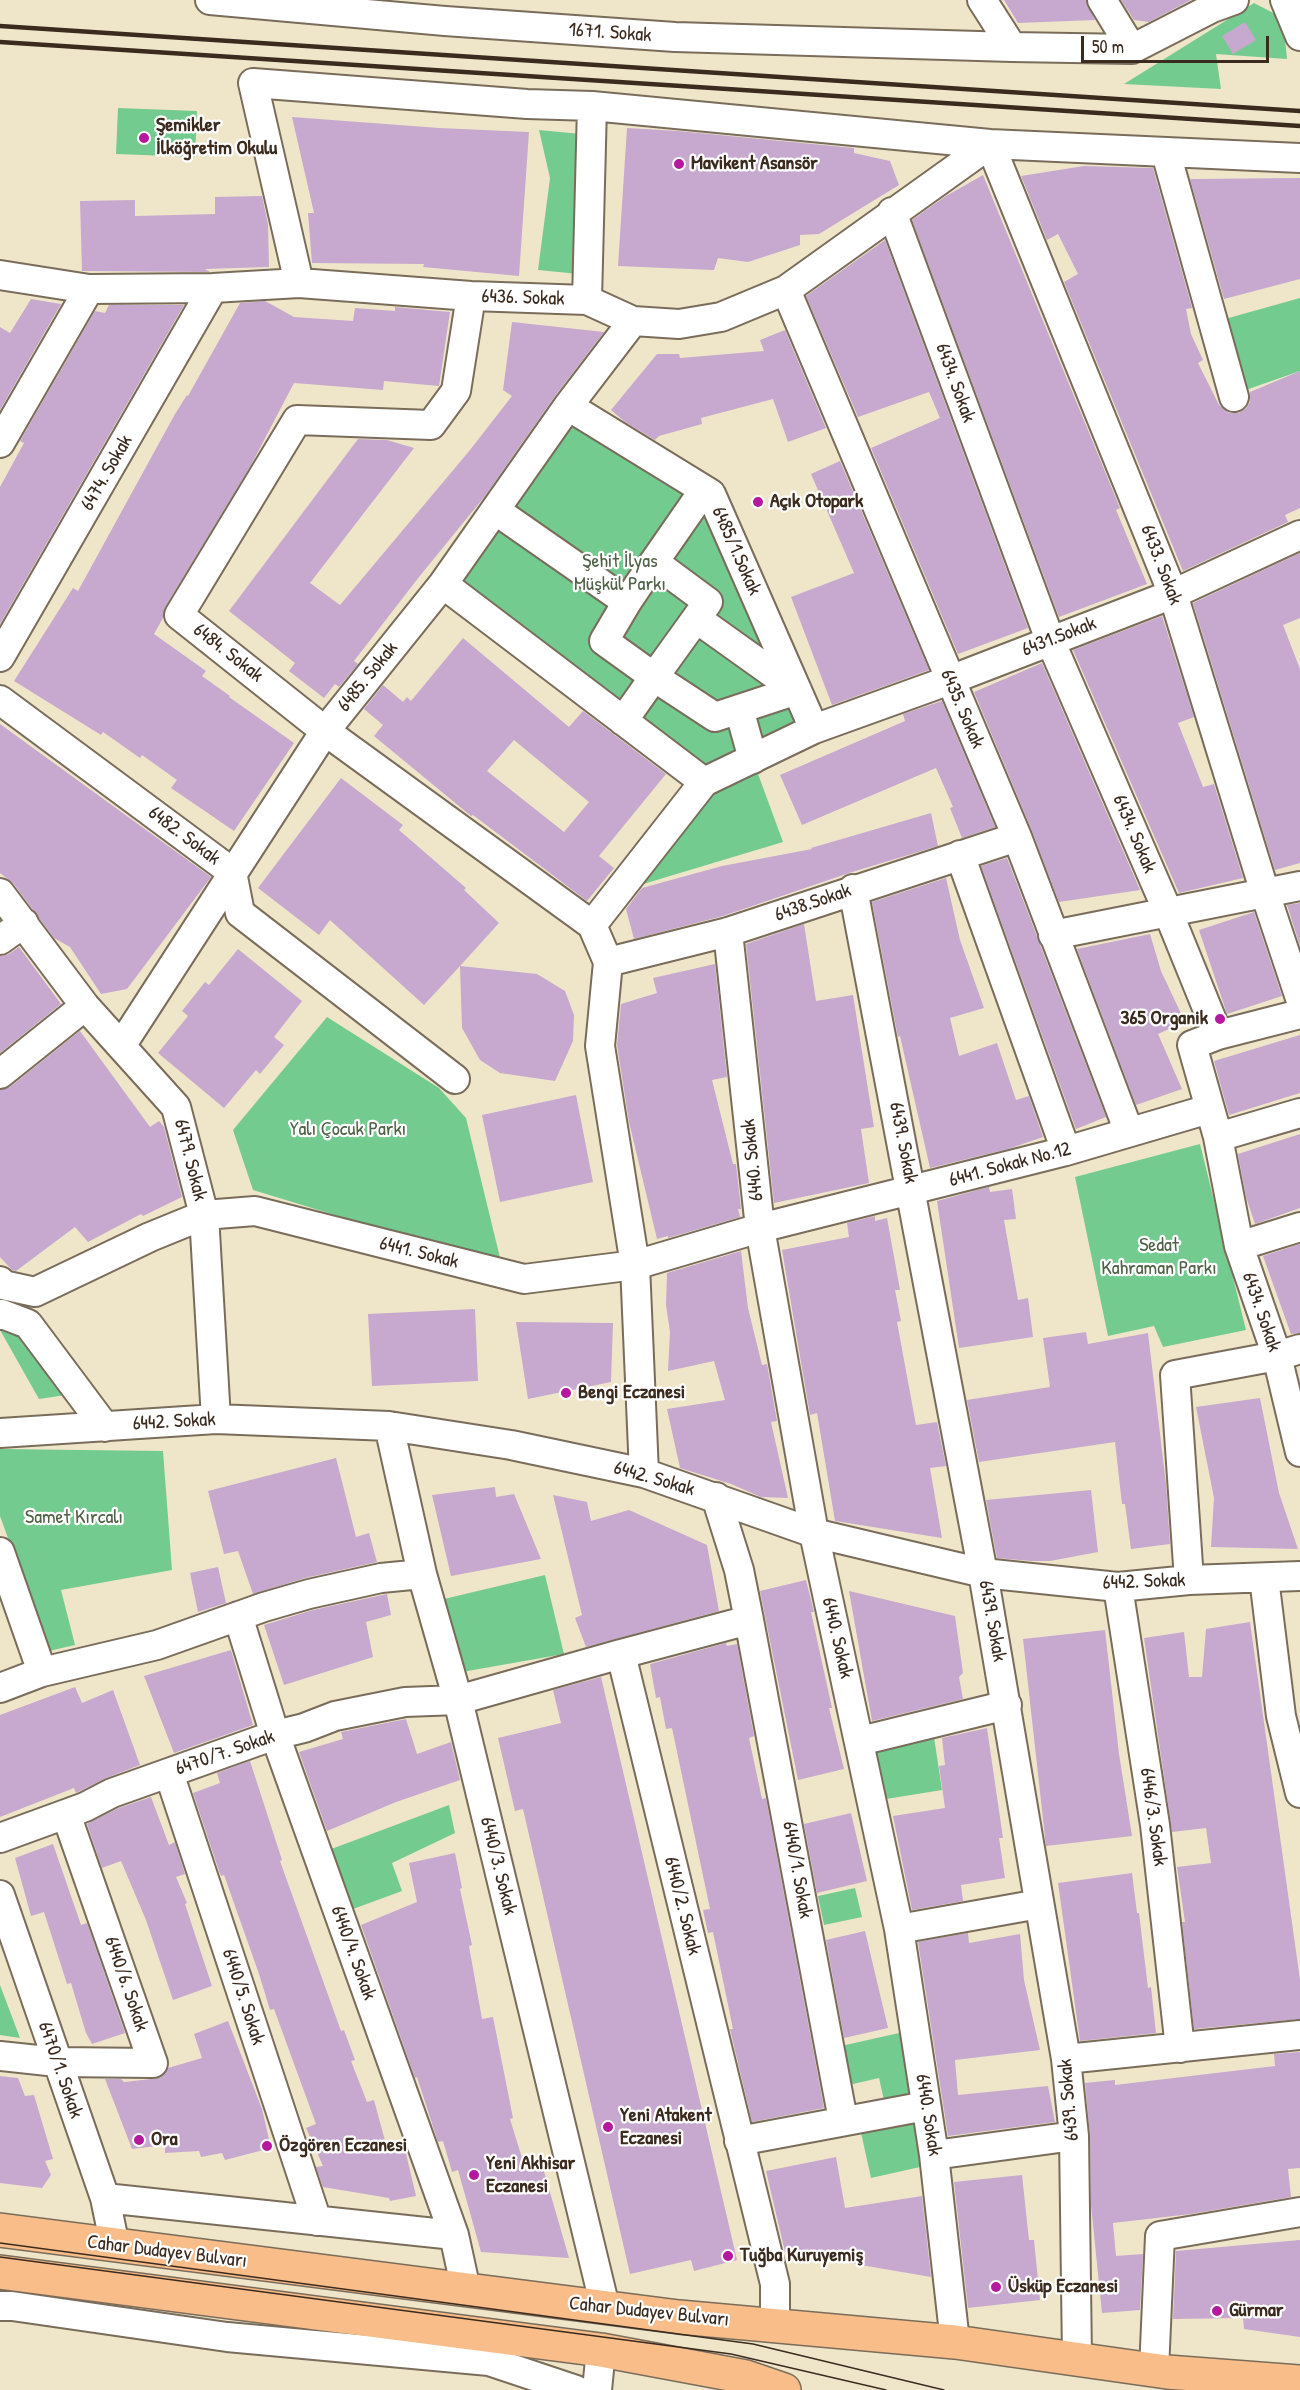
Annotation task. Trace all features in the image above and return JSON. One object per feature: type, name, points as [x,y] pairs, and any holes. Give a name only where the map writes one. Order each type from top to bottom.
[{"type":"main road","name":"Cahar Dudayev Bulvarı","points":[[0,2230],[679,2317],[955,2342],[1077,2358],[1156,2378],[1236,2383],[1300,2382]]},
{"type":"main road","name":"Cahar Dudayev Bulvarı","points":[[0,2272],[601,2350],[746,2377],[784,2390]]},
{"type":"street","name":"1671. Sokak","points":[[210,0],[402,5],[675,37],[1132,49]]},
{"type":"street","points":[[982,0],[1012,46]]},
{"type":"street","points":[[1102,0],[1132,49],[1218,3]]},
{"type":"street","points":[[1285,0],[1300,36]]},
{"type":"street","points":[[299,282],[253,83],[527,104],[592,106],[990,144],[1300,159]]},
{"type":"street","points":[[587,300],[592,106]]},
{"type":"street","name":"6436. Sokak","points":[[0,275],[89,289],[213,288],[299,282],[471,296],[587,300],[633,321],[680,324],[721,317],[786,290],[990,144]]},
{"type":"street","name":"6433. Sokak","points":[[990,144],[1173,594],[1264,893],[1300,998]]},
{"type":"street","points":[[1166,153],[1234,398]]},
{"type":"street","name":"6434. Sokak","points":[[892,212],[1050,640],[1168,912],[1218,1035],[1192,1045],[1218,1137],[1239,1246],[1288,1352],[1300,1452]]},
{"type":"street","name":"6474. Sokak","points":[[0,657],[213,288]]},
{"type":"street","points":[[0,443],[89,289]]},
{"type":"street","name":"6435. Sokak","points":[[786,290],[1017,837],[1129,1132]]},
{"type":"street","name":"6484. Sokak","points":[[471,296],[456,391],[431,425],[297,420],[179,615],[325,730],[592,925]]},
{"type":"street","name":"6485. Sokak","points":[[121,1046],[325,730],[443,584],[568,406],[633,321]]},
{"type":"street","name":"6485/1.Sokak","points":[[568,406],[711,494],[814,729]]},
{"type":"street","points":[[704,490],[627,602],[604,641],[715,717],[797,690]]},
{"type":"street","points":[[495,510],[627,602]]},
{"type":"street","name":"6431.Sokak","points":[[704,782],[814,729],[950,680],[1173,594],[1300,535]]},
{"type":"street","points":[[623,721],[708,602],[654,562]]},
{"type":"street","points":[[443,584],[704,782],[592,925],[608,962],[600,1046],[635,1264],[644,1473]]},
{"type":"street","points":[[697,619],[797,690]]},
{"type":"street","name":"6482. Sokak","points":[[0,700],[232,872],[240,913],[455,1079]]},
{"type":"street","points":[[739,709],[753,759]]},
{"type":"street","name":"6438.Sokak","points":[[608,962],[728,932],[1017,837]]},
{"type":"street","points":[[960,855],[1066,1151]]},
{"type":"street","points":[[1053,935],[1300,886]]},
{"type":"street","name":"6439. Sokak","points":[[854,889],[912,1191],[948,1398],[983,1573],[1066,2059],[1074,2136],[1077,2358]]},
{"type":"street","name":"6479. Sokak","points":[[0,893],[85,1006],[176,1107],[204,1215],[216,1419]]},
{"type":"street","points":[[0,940],[24,923]]},
{"type":"street","name":"6440. Sokak","points":[[728,932],[760,1228],[814,1533],[899,1929],[934,2156],[955,2342]]},
{"type":"street","points":[[0,1074],[85,1006]]},
{"type":"street","points":[[1218,1035],[1300,1014]]},
{"type":"street","name":"6441. Sokak No.12","points":[[635,1264],[760,1228],[1066,1151],[1209,1109]]},
{"type":"street","points":[[1218,1137],[1300,1113]]},
{"type":"street","name":"6441. Sokak","points":[[0,1281],[3,1285],[35,1292],[150,1237],[204,1215],[255,1211],[524,1279],[635,1264]]},
{"type":"street","points":[[1239,1246],[1300,1227]]},
{"type":"street","points":[[0,1316],[2,1314],[28,1324],[105,1427]]},
{"type":"street","points":[[1189,1580],[1175,1375],[1288,1352]]},
{"type":"street","name":"6442. Sokak","points":[[0,1433],[216,1419],[389,1426],[511,1445],[644,1473],[814,1533],[983,1573],[1118,1587],[1189,1580],[1300,1576]]},
{"type":"street","name":"6440/3. Sokak","points":[[389,1426],[422,1574],[458,1700],[605,2307]]},
{"type":"street","name":"6440/1. Sokak","points":[[716,1497],[739,1570],[843,2120]]},
{"type":"street","points":[[0,1552],[42,1672]]},
{"type":"street","points":[[0,1688],[42,1672],[157,1645],[238,1616],[320,1591],[381,1578],[422,1574]]},
{"type":"street","points":[[1264,1578],[1281,1716],[1300,1793]]},
{"type":"street","name":"6446/3. Sokak","points":[[1118,1587],[1155,1825],[1180,2048]]},
{"type":"street","name":"6440/4. Sokak","points":[[238,1616],[275,1735],[454,2235],[466,2290]]},
{"type":"street","points":[[458,1700],[749,1620]]},
{"type":"street","name":"6440/2. Sokak","points":[[621,1654],[775,2284],[775,2325]]},
{"type":"street","name":"6470/7. Sokak","points":[[0,1839],[66,1814],[112,1793],[335,1716],[405,1702],[458,1700]]},
{"type":"street","points":[[860,1741],[1006,1705]]},
{"type":"street","name":"6440/5. Sokak","points":[[169,1773],[317,2221]]},
{"type":"street","name":"6440/6. Sokak","points":[[57,2062],[153,2063],[66,1814]]},
{"type":"street","name":"6470/1. Sokak","points":[[0,1895],[105,2198],[115,2246]]},
{"type":"street","points":[[899,1929],[1039,1904]]},
{"type":"street","points":[[1066,2059],[1300,2035]]},
{"type":"street","points":[[0,2056],[57,2062]]},
{"type":"street","points":[[740,2140],[926,2106]]},
{"type":"street","points":[[934,2156],[1074,2136]]},
{"type":"street","points":[[105,2198],[454,2235]]},
{"type":"street","points":[[1156,2378],[1160,2236],[1300,2212]]},
{"type":"street","points":[[0,2306],[227,2337],[489,2361],[576,2390]]},
{"type":"street","points":[[597,2390],[601,2350]]},
{"type":"green space","points":[[1254,3],[1283,18],[1287,59],[1216,54],[1221,89],[1124,84]]},
{"type":"green space","points":[[118,108],[197,111],[195,157],[116,154]]},
{"type":"green space","points":[[539,130],[581,134],[579,274],[538,270],[550,178]]},
{"type":"green space","points":[[1300,298],[1300,371],[1240,392],[1218,321]]},
{"type":"green space","name":"Şehit İlyas Müşkül Parkı","points":[[568,406],[711,494],[814,729],[704,782],[443,584]]},
{"type":"green space","points":[[754,763],[783,842],[630,888],[708,786]]},
{"type":"green space","name":"Yalı Çocuk Parkı","points":[[327,1017],[439,1088],[466,1118],[502,1266],[253,1190],[233,1130]]},
{"type":"green space","name":"Sedat Kahraman Parkı","points":[[1200,1144],[1246,1330],[1163,1347],[1154,1326],[1108,1336],[1075,1177]]},
{"type":"green space","points":[[0,1323],[22,1329],[66,1395],[39,1399],[0,1330]]},
{"type":"green space","name":"Samet Kırcalı","points":[[0,1449],[163,1451],[172,1570],[61,1590],[75,1645],[49,1651],[0,1516]]},
{"type":"green space","points":[[545,1575],[564,1654],[462,1672],[444,1599]]},
{"type":"green space","points":[[934,1737],[942,1790],[880,1800],[872,1747]]},
{"type":"green space","points":[[449,1805],[455,1833],[392,1863],[402,1891],[345,1912],[326,1851]]},
{"type":"green space","points":[[855,1888],[862,1917],[824,1925],[818,1896]]},
{"type":"green space","points":[[0,1985],[20,2038],[0,2035]]},
{"type":"green space","points":[[908,2031],[923,2101],[886,2109],[879,2078],[849,2085],[841,2046]]},
{"type":"green space","points":[[920,2114],[929,2165],[871,2178],[860,2128]]},
{"type":"building","points":[[1004,0],[1086,0],[1095,20],[1018,23]]},
{"type":"building","points":[[1121,0],[1191,0],[1149,22],[1134,20]]},
{"type":"building","points":[[1245,22],[1256,40],[1233,54],[1222,36]]},
{"type":"building","points":[[292,117],[529,132],[519,276],[423,267],[424,264],[312,263],[308,213],[314,213]]},
{"type":"building","points":[[627,128],[854,148],[854,153],[890,161],[899,185],[819,234],[800,235],[800,245],[748,262],[718,258],[714,270],[618,266]]},
{"type":"building","points":[[1084,166],[1153,168],[1192,308],[1186,309],[1191,334],[1203,360],[1198,363],[1219,405],[1229,413],[1239,413],[1250,402],[1250,392],[1300,371],[1300,508],[1285,515],[1288,522],[1183,571],[1064,282],[1078,274],[1058,234],[1047,240],[1021,176]]},
{"type":"building","points":[[983,175],[1120,508],[1116,510],[1147,584],[1059,617],[912,220],[946,196]]},
{"type":"building","points":[[1300,178],[1300,279],[1224,299],[1190,179]]},
{"type":"building","points":[[262,196],[268,224],[269,267],[205,269],[210,272],[82,271],[80,201],[135,200],[135,216],[215,214],[215,197]]},
{"type":"building","points":[[885,240],[1028,628],[958,654],[871,448],[940,418],[929,392],[858,417],[806,296]]},
{"type":"building","points":[[31,299],[61,304],[0,410],[0,327],[10,333]]},
{"type":"building","points":[[265,301],[294,317],[353,321],[355,308],[395,311],[395,307],[450,312],[439,386],[384,381],[383,390],[294,383],[251,465],[165,607],[163,618],[154,634],[206,671],[202,676],[294,743],[234,831],[171,788],[177,780],[142,755],[140,758],[103,732],[101,735],[14,681],[73,588],[78,591],[175,414],[188,396],[240,303]]},
{"type":"building","points":[[109,305],[184,305],[0,624],[0,487],[24,443],[20,441],[95,311],[105,313]]},
{"type":"building","points":[[512,322],[604,332],[555,396],[485,496],[354,661],[358,664],[339,687],[335,684],[324,698],[289,671],[295,663],[229,611],[358,439],[387,440],[414,448],[310,583],[340,605],[470,450],[512,396],[503,390]]},
{"type":"building","points":[[785,330],[826,428],[788,442],[773,399],[701,418],[702,424],[659,436],[655,440],[625,422],[611,410],[657,354],[679,354],[680,358],[764,351],[760,340]]},
{"type":"building","points":[[840,461],[929,670],[832,705],[791,597],[854,573],[811,474]]},
{"type":"building","points":[[1300,553],[1300,618],[1283,625],[1300,669],[1300,863],[1275,870],[1193,603]]},
{"type":"building","points":[[1162,616],[1194,717],[1178,723],[1203,787],[1214,784],[1243,878],[1179,893],[1073,650]]},
{"type":"building","points":[[463,638],[569,727],[583,711],[666,774],[599,856],[614,868],[587,901],[473,815],[471,816],[374,736],[383,725],[364,709],[383,685],[403,702],[407,697],[411,701]],"holes":[[[514,740],[589,802],[564,832],[487,771]]]},
{"type":"building","points":[[1042,663],[1140,890],[1059,902],[974,692]]},
{"type":"building","points":[[942,701],[995,827],[962,838],[950,808],[953,807],[936,768],[802,825],[780,775],[905,721],[903,714]]},
{"type":"building","points":[[0,724],[211,877],[127,989],[101,994],[70,947],[54,938],[13,883],[0,873]]},
{"type":"building","points":[[341,778],[403,825],[399,830],[466,888],[464,890],[499,923],[424,1005],[330,920],[319,935],[258,888]]},
{"type":"building","points":[[931,813],[938,846],[849,873],[723,916],[634,939],[626,909],[642,888],[722,866],[812,849]]},
{"type":"building","points":[[1007,858],[1106,1117],[1076,1129],[981,866]]},
{"type":"building","points":[[946,878],[960,940],[984,1008],[950,1018],[959,1056],[997,1043],[1016,1100],[1029,1096],[1043,1137],[1008,1149],[930,1168],[900,1036],[898,1037],[872,902]]},
{"type":"building","points":[[1300,903],[1300,946],[1287,905]]},
{"type":"building","points":[[1254,912],[1282,996],[1227,1014],[1199,930]]},
{"type":"building","points":[[804,924],[816,1001],[853,995],[874,1127],[861,1129],[869,1183],[774,1203],[746,944]]},
{"type":"building","points":[[1150,934],[1161,971],[1185,1022],[1158,1034],[1182,1089],[1136,1105],[1077,949]]},
{"type":"building","points":[[19,947],[61,1004],[0,1053],[0,956],[9,954]]},
{"type":"building","points":[[238,949],[302,1001],[274,1037],[284,1045],[260,1074],[256,1070],[224,1108],[158,1053],[188,1016],[182,1011],[205,982],[209,985]]},
{"type":"building","points":[[715,964],[727,1077],[712,1080],[733,1164],[736,1164],[740,1217],[668,1238],[668,1236],[657,1239],[629,1122],[617,1045],[621,1004],[657,993],[653,978]]},
{"type":"building","points":[[460,966],[537,974],[565,991],[574,1015],[573,1041],[555,1081],[500,1073],[480,1060],[462,1028]]},
{"type":"building","points":[[80,1031],[150,1127],[159,1121],[164,1127],[182,1197],[143,1216],[141,1214],[88,1242],[75,1227],[16,1271],[12,1270],[0,1257],[0,1090],[10,1087]]},
{"type":"building","points":[[1300,1035],[1300,1093],[1229,1115],[1214,1061]]},
{"type":"building","points":[[576,1095],[593,1182],[500,1202],[482,1115]]},
{"type":"building","points":[[1300,1134],[1300,1208],[1255,1224],[1246,1197],[1238,1154]]},
{"type":"building","points":[[989,1187],[990,1192],[1012,1189],[1016,1219],[1004,1220],[1018,1300],[1028,1298],[1033,1337],[959,1348],[937,1201]]},
{"type":"building","points":[[875,1216],[875,1221],[887,1218],[900,1290],[895,1290],[901,1321],[897,1322],[916,1425],[937,1422],[946,1466],[930,1468],[942,1538],[835,1521],[817,1413],[810,1415],[782,1250],[849,1237],[847,1223]]},
{"type":"building","points":[[1300,1244],[1300,1333],[1291,1334],[1263,1256]]},
{"type":"building","points":[[741,1251],[748,1308],[762,1365],[767,1364],[777,1421],[771,1422],[788,1498],[761,1497],[731,1484],[680,1468],[667,1409],[725,1400],[714,1361],[668,1371],[670,1332],[666,1305],[667,1273]]},
{"type":"building","points":[[475,1309],[478,1381],[372,1386],[368,1314]]},
{"type":"building","points":[[516,1322],[613,1323],[611,1382],[528,1399]]},
{"type":"building","points":[[1086,1332],[1088,1344],[1148,1333],[1166,1484],[1170,1544],[1131,1549],[1125,1504],[1122,1504],[1115,1442],[979,1462],[967,1400],[1050,1387],[1043,1338]]},
{"type":"building","points":[[1260,1398],[1279,1493],[1298,1549],[1211,1547],[1214,1498],[1196,1407]]},
{"type":"building","points":[[336,1458],[356,1537],[369,1533],[377,1562],[305,1578],[253,1594],[238,1551],[224,1554],[208,1491]]},
{"type":"building","points":[[495,1487],[496,1497],[514,1494],[541,1559],[451,1576],[432,1495]]},
{"type":"building","points":[[1091,1490],[1098,1552],[1050,1561],[997,1558],[986,1500]]},
{"type":"building","points":[[553,1495],[587,1502],[591,1521],[629,1510],[707,1545],[719,1611],[586,1647],[575,1618],[582,1615]]},
{"type":"building","points":[[218,1567],[226,1603],[198,1612],[190,1573]]},
{"type":"building","points":[[806,1580],[832,1708],[829,1708],[844,1769],[798,1780],[760,1591]]},
{"type":"building","points":[[849,1591],[955,1616],[963,1673],[959,1677],[963,1699],[872,1721]]},
{"type":"building","points":[[387,1594],[391,1615],[366,1622],[373,1657],[284,1685],[264,1625],[313,1610]]},
{"type":"building","points":[[1250,1622],[1300,1980],[1300,2019],[1194,2029],[1182,1922],[1185,1922],[1177,1867],[1211,1863],[1206,1828],[1172,1832],[1144,1638],[1184,1632],[1189,1677],[1202,1677],[1206,1629]]},
{"type":"building","points":[[1105,1630],[1119,1754],[1132,1836],[1046,1846],[1023,1639]]},
{"type":"building","points":[[726,1643],[727,1646],[737,1644],[754,1736],[749,1738],[762,1799],[766,1798],[824,2108],[752,2122],[730,2029],[733,2029],[713,1932],[708,1933],[703,1910],[710,1909],[672,1728],[666,1729],[660,1697],[656,1698],[650,1664]]},
{"type":"building","points":[[231,1650],[253,1725],[174,1753],[144,1676]]},
{"type":"building","points":[[601,1677],[737,2260],[694,2271],[691,2260],[630,2274],[523,1809],[515,1811],[498,1738],[561,1723],[553,1690]]},
{"type":"building","points":[[75,1687],[82,1703],[113,1690],[140,1765],[76,1793],[74,1788],[0,1817],[0,1715]]},
{"type":"building","points":[[406,1719],[417,1754],[451,1742],[460,1780],[396,1802],[327,1831],[299,1752],[343,1739],[341,1732]]},
{"type":"building","points":[[987,1728],[1003,1838],[999,1838],[1005,1878],[961,1885],[963,1901],[912,1910],[893,1816],[945,1808],[939,1766],[945,1765],[942,1738]]},
{"type":"building","points":[[250,1761],[282,1860],[280,1861],[341,2031],[344,2030],[355,2060],[351,2061],[367,2102],[374,2100],[387,2148],[404,2145],[416,2196],[390,2201],[389,2198],[323,2187],[316,2167],[323,2166],[306,2128],[316,2124],[274,2009],[270,2010],[193,1793],[220,1783],[217,1773]]},
{"type":"building","points":[[151,1797],[169,1845],[175,1842],[185,1874],[176,1877],[187,1903],[185,1904],[212,1986],[173,2000],[146,1920],[121,1861],[102,1868],[87,1824],[119,1808]]},
{"type":"building","points":[[851,1813],[867,1881],[817,1893],[804,1824]]},
{"type":"building","points":[[53,1844],[81,1925],[87,1923],[125,2033],[92,2044],[86,2033],[71,1983],[67,1984],[44,1912],[31,1916],[15,1858]]},
{"type":"building","points":[[455,1853],[472,1945],[469,1946],[482,2019],[493,2017],[513,2118],[510,2119],[526,2171],[543,2168],[569,2258],[481,2252],[458,2170],[452,2172],[443,2141],[438,2142],[417,2077],[415,2078],[361,1925],[417,1902],[409,1863]]},
{"type":"building","points":[[1132,1873],[1148,1988],[1151,1987],[1156,2033],[1080,2041],[1058,1883]]},
{"type":"building","points":[[865,1931],[888,2028],[844,2038],[826,1940]]},
{"type":"building","points":[[968,1933],[969,1943],[1020,1934],[1024,1980],[1040,2050],[955,2060],[958,2095],[1048,2086],[1055,2122],[948,2136],[918,1942]]},
{"type":"building","points":[[228,2021],[262,2109],[271,2148],[225,2160],[222,2153],[201,2157],[199,2151],[165,2153],[165,2145],[132,2149],[105,2079],[121,2079],[124,2082],[160,2078],[168,2068],[202,2058],[194,2034]]},
{"type":"building","points":[[1300,2052],[1300,2168],[1288,2169],[1291,2197],[1191,2214],[1113,2223],[1116,2256],[1143,2254],[1140,2310],[1102,2313],[1091,2205],[1090,2136],[1085,2083],[1115,2080],[1115,2085],[1275,2066],[1274,2054]]},
{"type":"building","points":[[0,2076],[18,2078],[25,2096],[34,2095],[53,2159],[45,2161],[51,2175],[42,2188],[0,2183]]},
{"type":"building","points":[[836,2157],[845,2208],[922,2196],[931,2277],[785,2252],[766,2171]]},
{"type":"building","points":[[1022,2175],[1029,2240],[1034,2240],[1040,2300],[968,2308],[954,2182]]},
{"type":"building","points":[[1300,2240],[1300,2337],[1244,2329],[1243,2318],[1173,2319],[1176,2251]]},
{"type":"tram line","points":[[0,2243],[753,2344],[944,2390]]},
{"type":"tram line","points":[[0,2257],[731,2354],[886,2390]]},
{"type":"railway","points":[[0,26],[1300,111]]},
{"type":"railway","points":[[0,42],[1300,126]]},
{"type":"place","name":"Şemikler İlköğretim Okulu","points":[[144,138]]},
{"type":"place","name":"Mavikent Asansör","points":[[679,164]]},
{"type":"place","name":"Açık Otopark","points":[[758,502]]},
{"type":"place","name":"365 Organik","points":[[1220,1019]]},
{"type":"place","name":"Bengi Eczanesi","points":[[566,1393]]},
{"type":"place","name":"Yeni Atakent Eczanesi","points":[[608,2127]]},
{"type":"place","name":"Ora","points":[[139,2140]]},
{"type":"place","name":"Özgören Eczanesi","points":[[267,2146]]},
{"type":"place","name":"Yeni Akhisar Eczanesi","points":[[474,2175]]},
{"type":"place","name":"Tuğba Kuruyemiş","points":[[728,2256]]},
{"type":"place","name":"Üsküp Eczanesi","points":[[996,2287]]},
{"type":"place","name":"Gürmar","points":[[1217,2311]]}]
